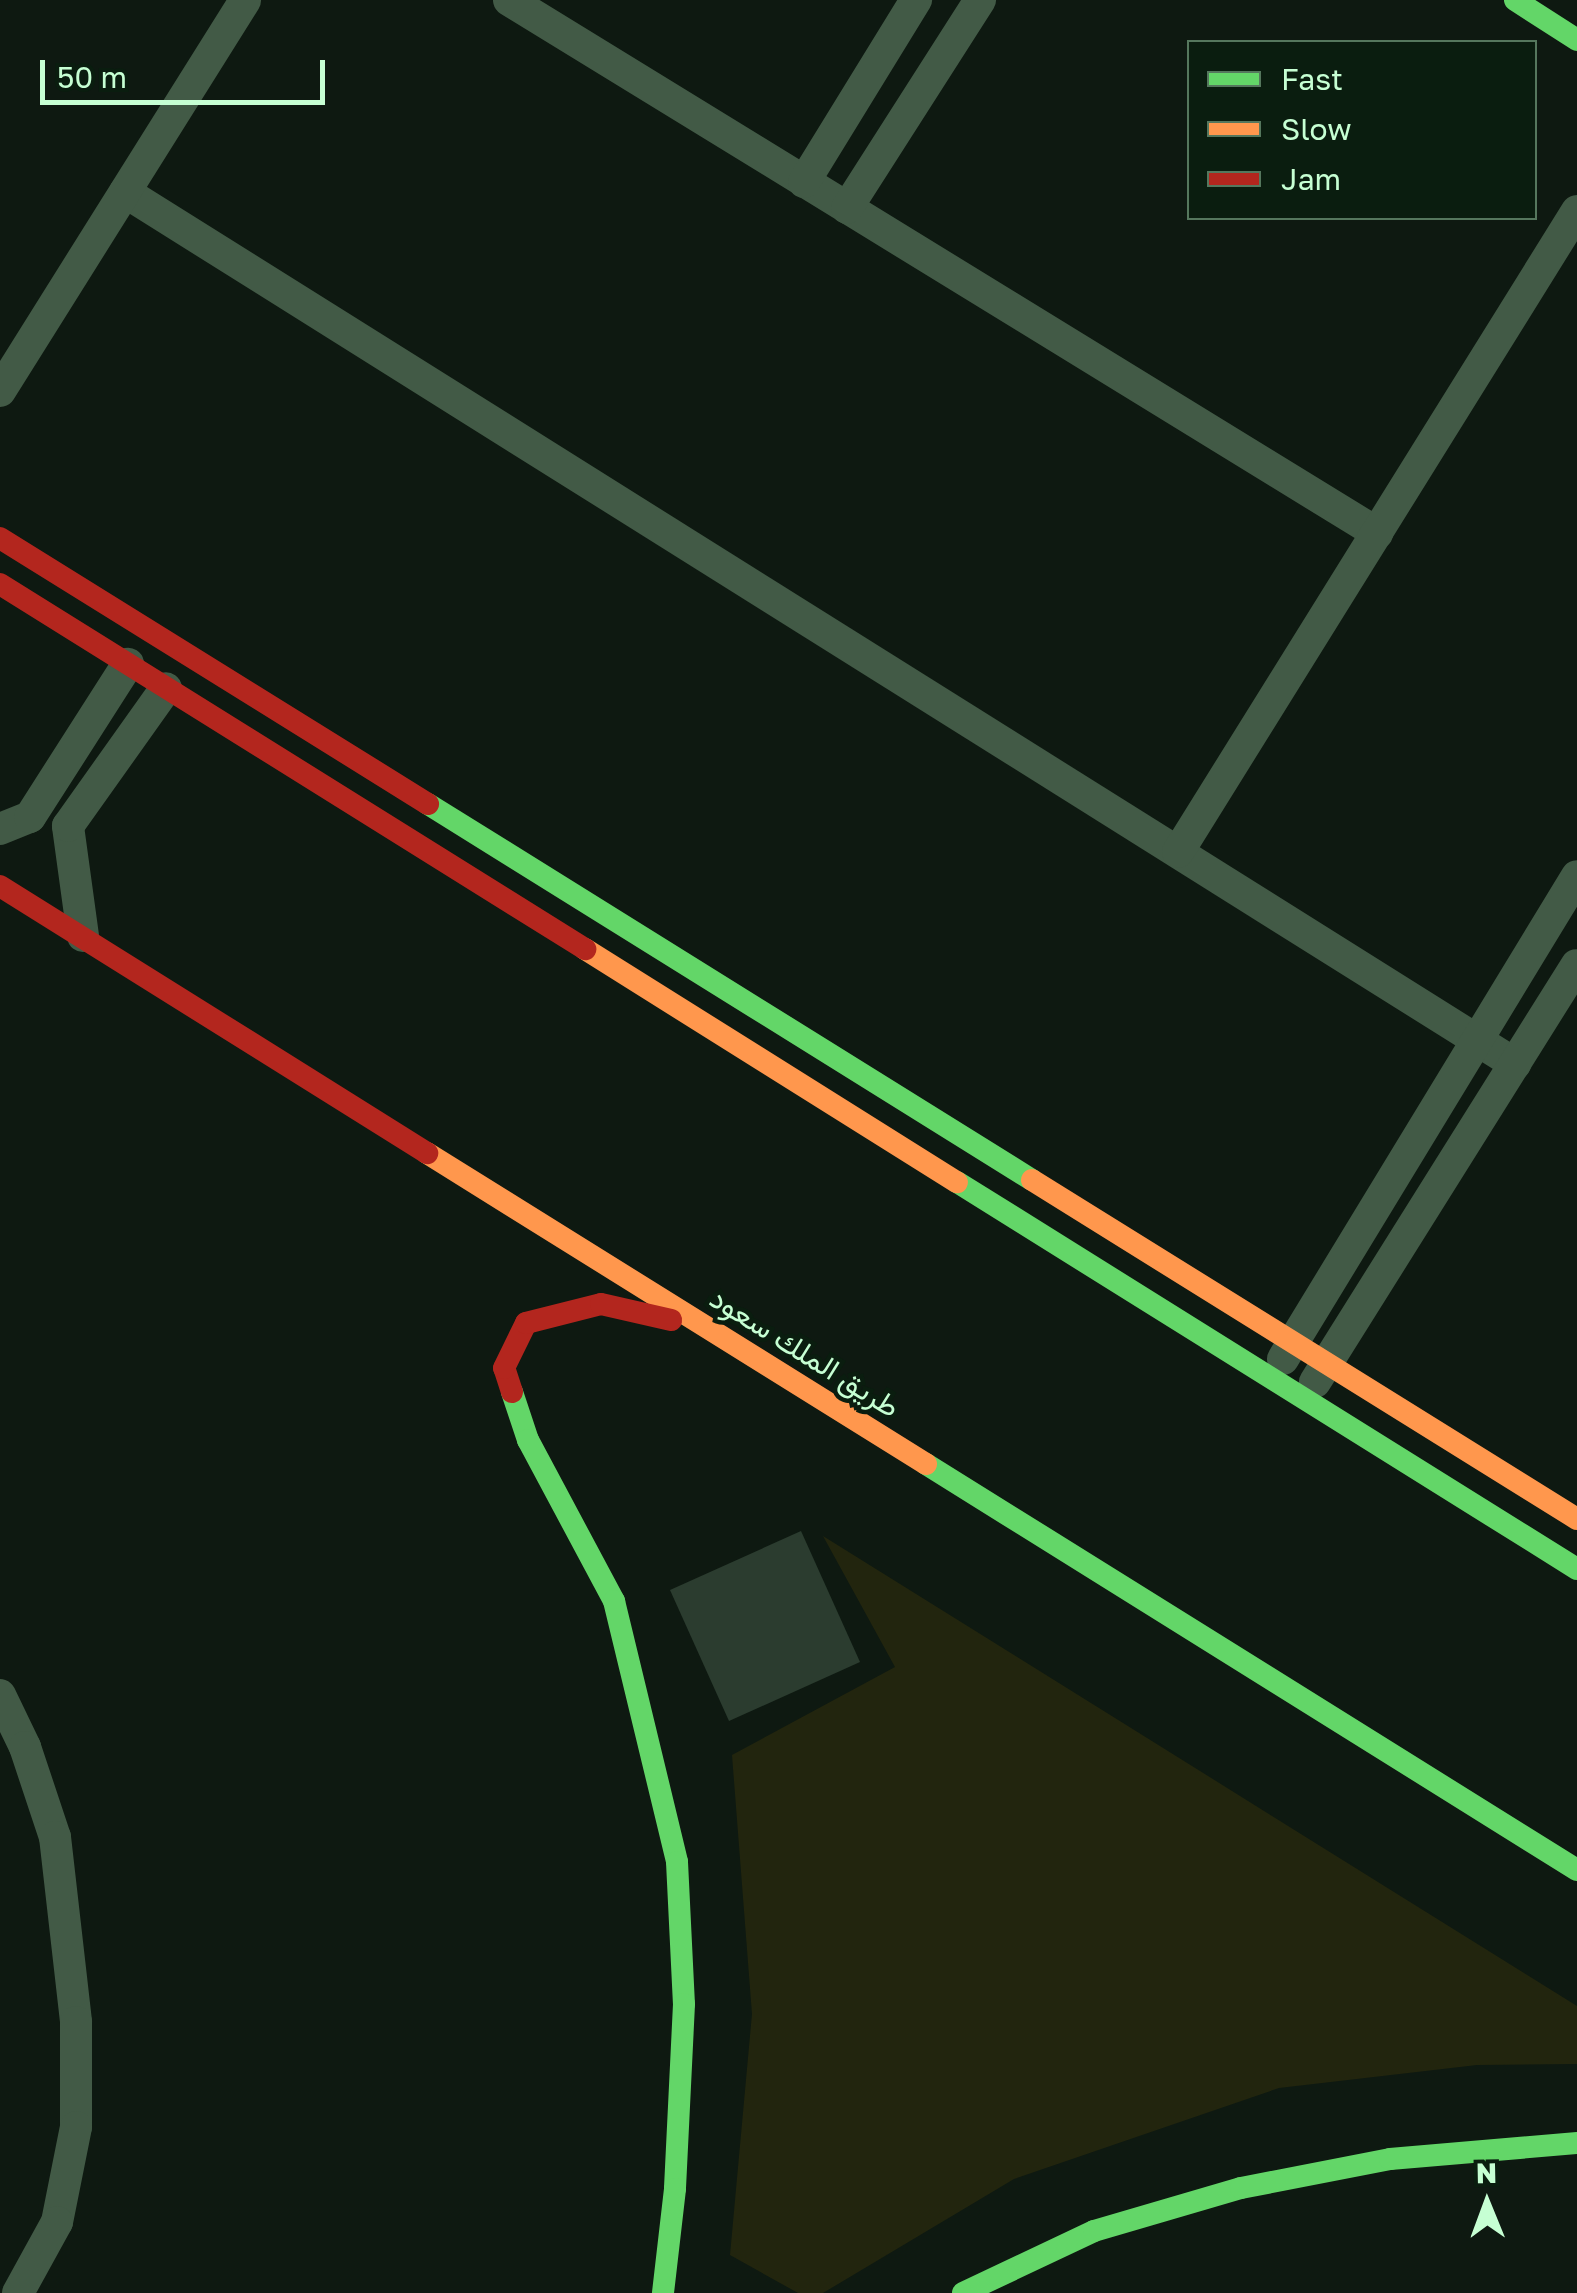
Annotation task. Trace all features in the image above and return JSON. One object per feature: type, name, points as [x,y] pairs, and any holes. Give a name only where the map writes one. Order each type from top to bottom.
[{"type":"street","points":[[0,391],[245,0]]},
{"type":"street","points":[[509,0],[1377,533]]},
{"type":"street","points":[[804,182],[916,0]]},
{"type":"street","points":[[847,208],[980,0]]},
{"type":"street","points":[[1515,0],[1577,40]]},
{"type":"street","points":[[125,192],[1515,1064]]},
{"type":"street","points":[[1178,852],[1577,211]]},
{"type":"street","points":[[0,538],[1577,1519]]},
{"type":"street","points":[[0,584],[1577,1569]]},
{"type":"street","points":[[0,829],[30,817],[128,664]]},
{"type":"street","points":[[83,936],[68,826],[166,688]]},
{"type":"street","points":[[1271,1378],[1577,876]]},
{"type":"street","name":"طريق الملك سعود","points":[[0,886],[1577,1870]]},
{"type":"street","points":[[1304,1398],[1577,965]]},
{"type":"street","points":[[662,2293],[675,2190],[684,2004],[678,1862],[614,1601],[528,1440],[504,1368],[526,1323],[601,1304],[710,1328]]},
{"type":"street","points":[[0,1696],[25,1747],[55,1837],[76,2022],[76,2127],[58,2222],[18,2293]]},
{"type":"street","points":[[963,2293],[1094,2230],[1241,2188],[1390,2159],[1577,2143]]},
{"type":"green space","points":[[823,1536],[1577,2006],[1577,2064],[1477,2065],[1279,2088],[1014,2179],[823,2293],[798,2293],[730,2255],[752,2014],[732,1755],[895,1667]]},
{"type":"building","points":[[801,1531],[860,1662],[729,1721],[670,1590]]},
{"type":"traffic: fast","points":[[1515,0],[1577,40]]},
{"type":"traffic: fast","points":[[428,804],[1032,1180]]},
{"type":"traffic: fast","points":[[957,1182],[1577,1569]]},
{"type":"traffic: fast","points":[[512,1392],[528,1440],[614,1601],[677,1862],[684,2004],[675,2189],[663,2293]]},
{"type":"traffic: fast","points":[[926,1464],[1577,1870]]},
{"type":"traffic: fast","points":[[963,2293],[1094,2231],[1241,2188],[1390,2159],[1577,2143]]},
{"type":"traffic: slow","points":[[585,949],[957,1182]]},
{"type":"traffic: slow","points":[[427,1153],[926,1464]]},
{"type":"traffic: slow","points":[[1032,1180],[1577,1519]]},
{"type":"traffic: jam","points":[[0,538],[428,804]]},
{"type":"traffic: jam","points":[[0,584],[585,949]]},
{"type":"traffic: jam","points":[[0,886],[427,1153]]},
{"type":"traffic: jam","points":[[512,1392],[504,1368],[526,1323],[601,1304],[671,1320]]}]
